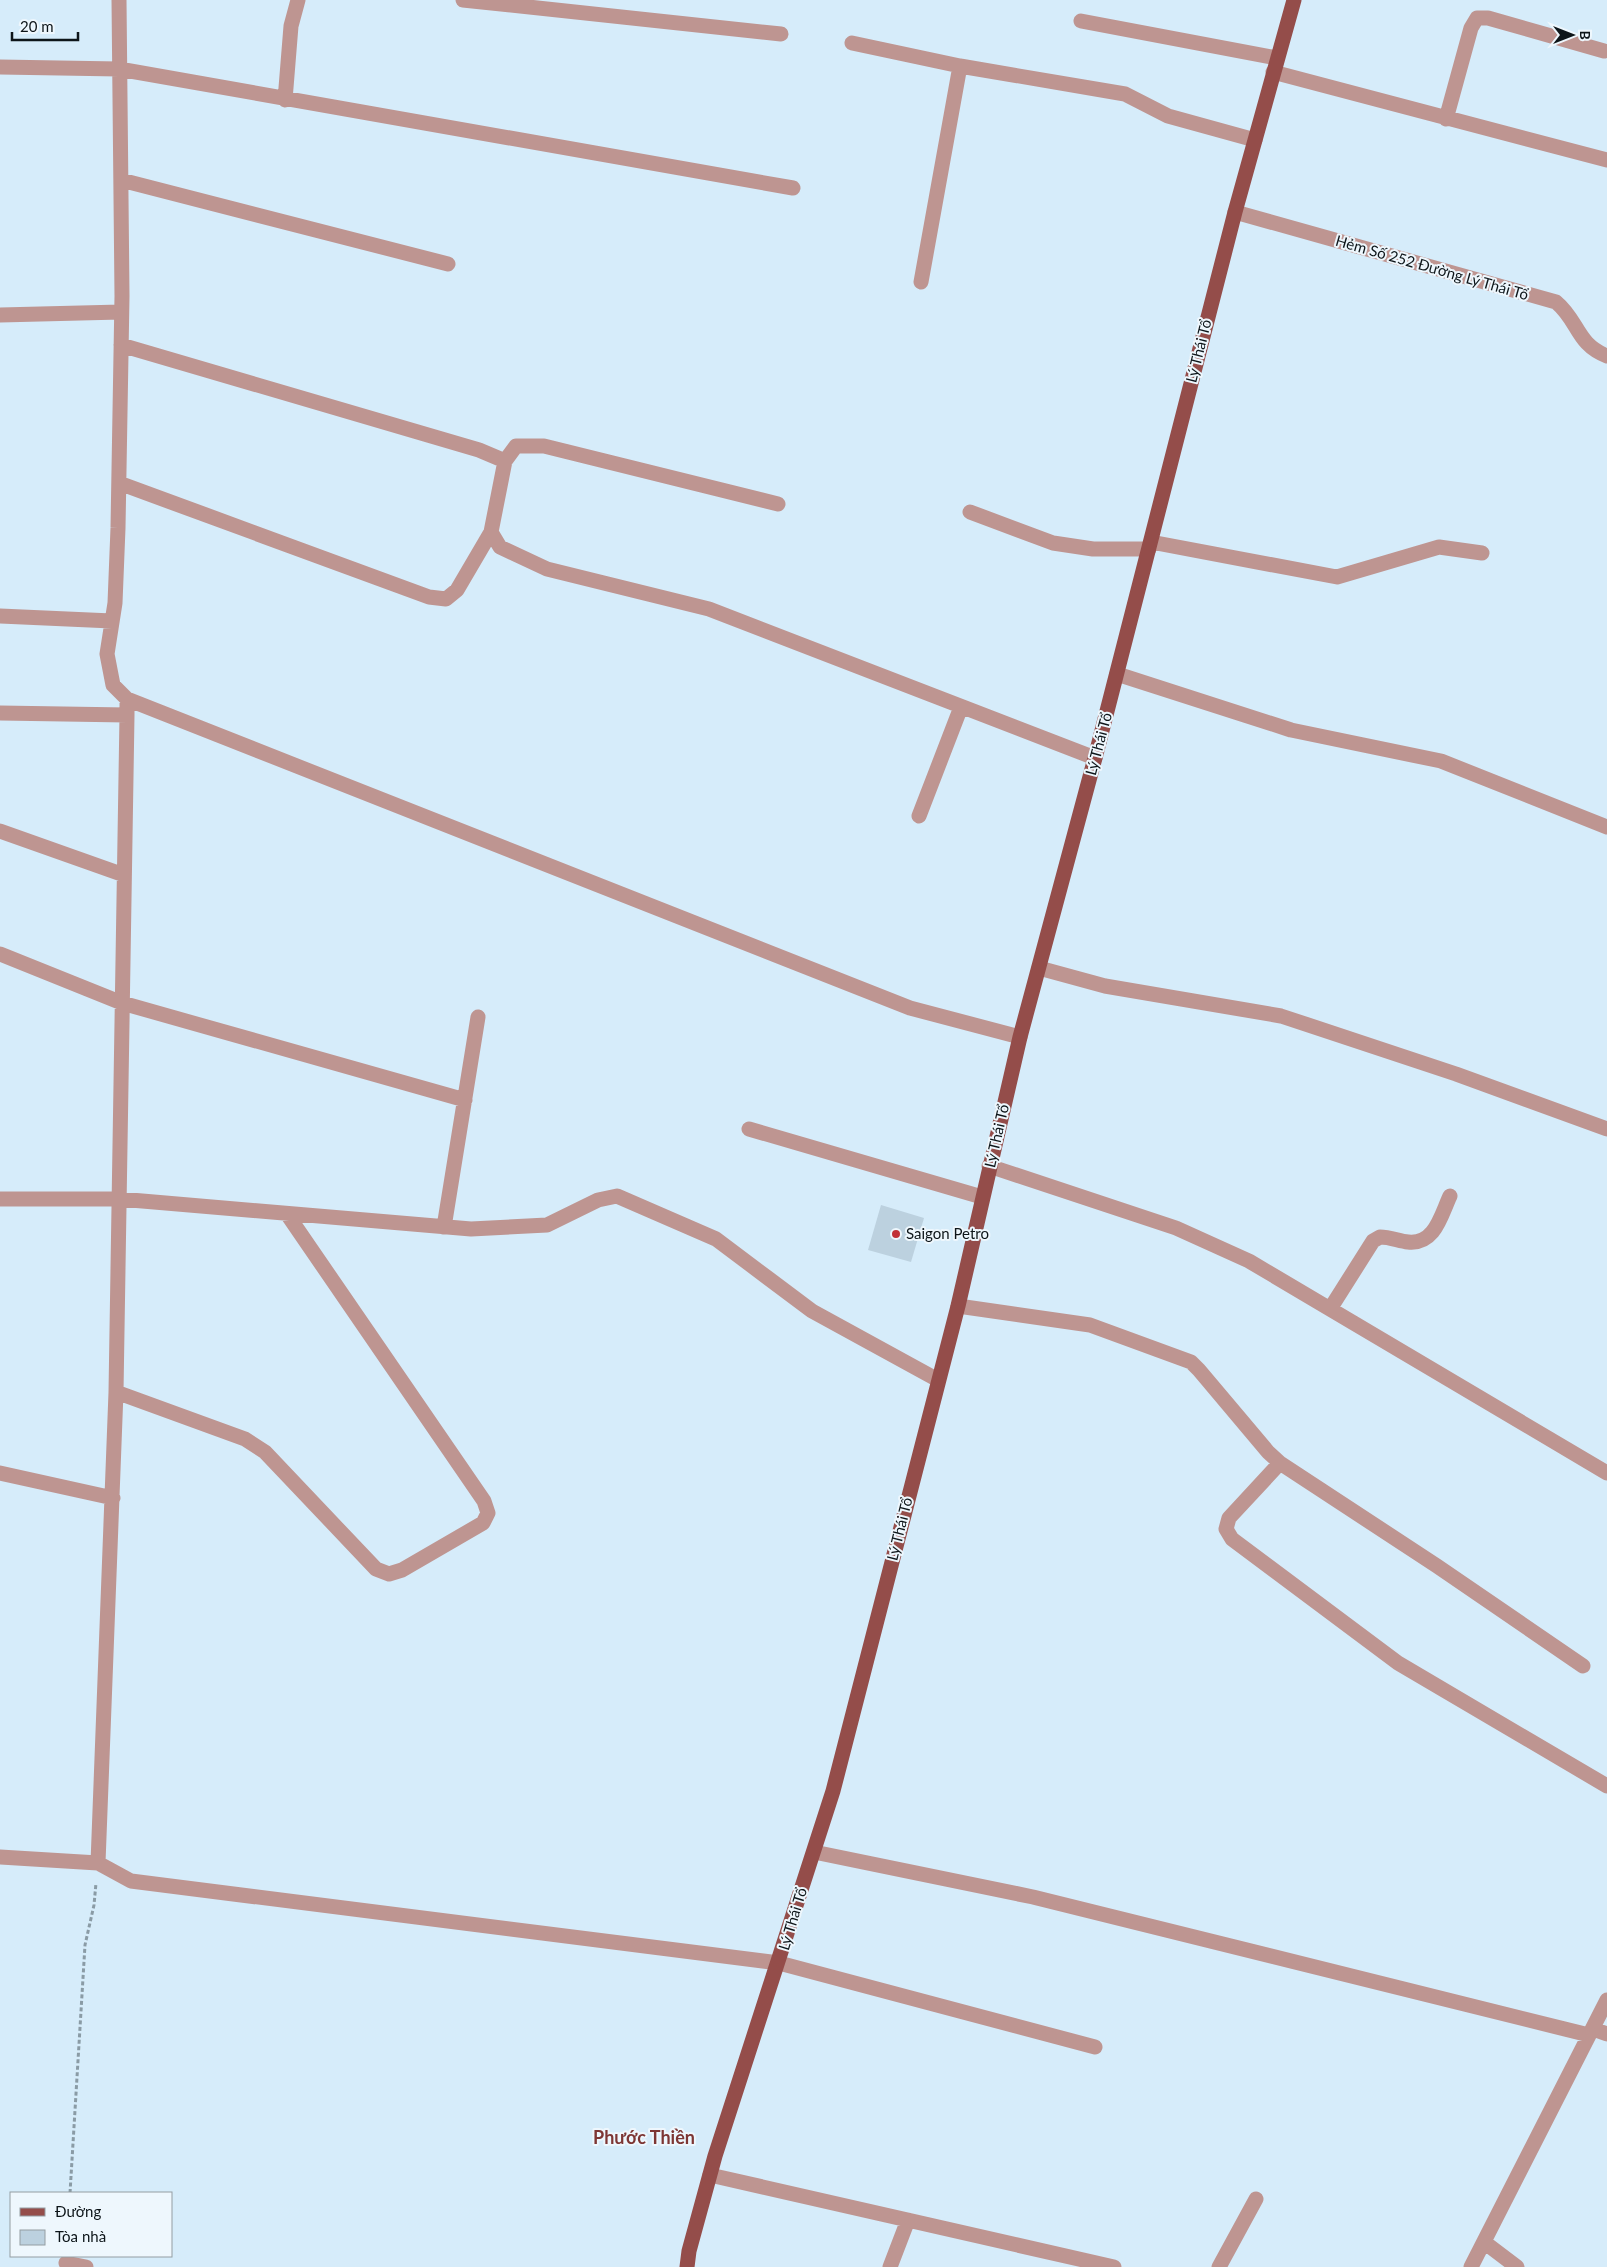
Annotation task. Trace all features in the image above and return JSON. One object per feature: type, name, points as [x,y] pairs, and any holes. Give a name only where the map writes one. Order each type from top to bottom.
[{"type":"main road","name":"Lý Thái Tổ","points":[[687,2267],[689,2251],[710,2175],[834,1791],[958,1306],[1020,1037],[1117,674],[1254,140],[1294,0]]},
{"type":"street","points":[[119,0],[121,312],[119,483],[115,603],[107,654],[113,685],[127,699],[910,1008],[1020,1037]]},
{"type":"street","points":[[285,100],[291,26],[298,0]]},
{"type":"street","points":[[463,0],[781,34]]},
{"type":"street","points":[[1446,119],[1471,28],[1477,18],[1488,18],[1604,51]]},
{"type":"street","points":[[1081,21],[1275,65],[1446,119],[1607,160]]},
{"type":"street","points":[[852,43],[960,66],[1125,94],[1168,116],[1254,140]]},
{"type":"street","points":[[921,282],[960,66]]},
{"type":"street","points":[[0,67],[119,69],[285,100],[793,188]]},
{"type":"street","points":[[120,180],[448,264]]},
{"type":"street","name":"Hẻm Số 252 Đường Lý Thái Tổ","points":[[1235,212],[1556,302],[1566,310],[1585,343],[1595,351],[1607,356]]},
{"type":"street","points":[[0,315],[121,312]]},
{"type":"street","points":[[121,345],[479,450],[506,461]]},
{"type":"street","points":[[119,483],[429,597],[446,599],[457,590],[491,532],[506,461],[516,446],[544,446],[778,504]]},
{"type":"street","points":[[970,512],[1054,543],[1093,549],[1150,546],[1337,577],[1439,547],[1482,553]]},
{"type":"street","points":[[491,532],[500,547],[547,569],[709,609],[1095,758]]},
{"type":"street","points":[[0,616],[112,621]]},
{"type":"street","points":[[1117,674],[1291,730],[1441,761],[1607,827]]},
{"type":"street","points":[[98,1863],[116,1392],[127,699]]},
{"type":"street","points":[[919,816],[961,707]]},
{"type":"street","points":[[0,713],[127,715]]},
{"type":"street","points":[[0,831],[124,875]]},
{"type":"street","points":[[0,954],[122,1003],[465,1100]]},
{"type":"street","points":[[1039,968],[1104,986],[1281,1016],[1456,1074],[1607,1129]]},
{"type":"street","points":[[444,1227],[478,1017]]},
{"type":"street","points":[[749,1129],[982,1197]]},
{"type":"street","points":[[989,1166],[1176,1228],[1249,1261],[1607,1473]]},
{"type":"street","points":[[0,1199],[119,1199],[471,1230],[547,1225],[598,1200],[617,1196],[716,1239],[812,1311],[938,1380]]},
{"type":"street","points":[[1330,1309],[1373,1241],[1380,1237],[1407,1242],[1419,1242],[1432,1235],[1450,1196]]},
{"type":"street","points":[[116,1392],[245,1439],[265,1452],[376,1569],[389,1574],[402,1570],[483,1524],[488,1513],[484,1502],[287,1214]]},
{"type":"street","points":[[958,1306],[1090,1325],[1191,1362],[1268,1452],[1280,1463],[1429,1560],[1583,1666]]},
{"type":"street","points":[[1280,1463],[1229,1518],[1226,1529],[1232,1539],[1398,1663],[1607,1786]]},
{"type":"street","points":[[0,1473],[113,1498]]},
{"type":"street","points":[[814,1852],[1033,1897],[1596,2032]]},
{"type":"street","points":[[0,1857],[98,1863],[131,1881],[779,1963],[1095,2047]]},
{"type":"street","points":[[1471,2267],[1596,2032],[1607,2000]]},
{"type":"street","points":[[710,2175],[1114,2267]]},
{"type":"street","points":[[1218,2267],[1256,2199]]},
{"type":"street","points":[[890,2267],[908,2220]]},
{"type":"street","points":[[1484,2242],[1517,2267]]},
{"type":"street","points":[[66,2263],[86,2267]]},
{"type":"path","points":[[70,2192],[85,1945],[94,1905],[98,1863]]},
{"type":"building","name":"Saigon Petro","points":[[881,1205],[924,1218],[911,1262],[868,1250]]},
{"type":"place","name":"Saigon Petro","points":[[896,1234]]},
{"type":"district","name":"Phước Thiền","points":[[644,2138]]}]
